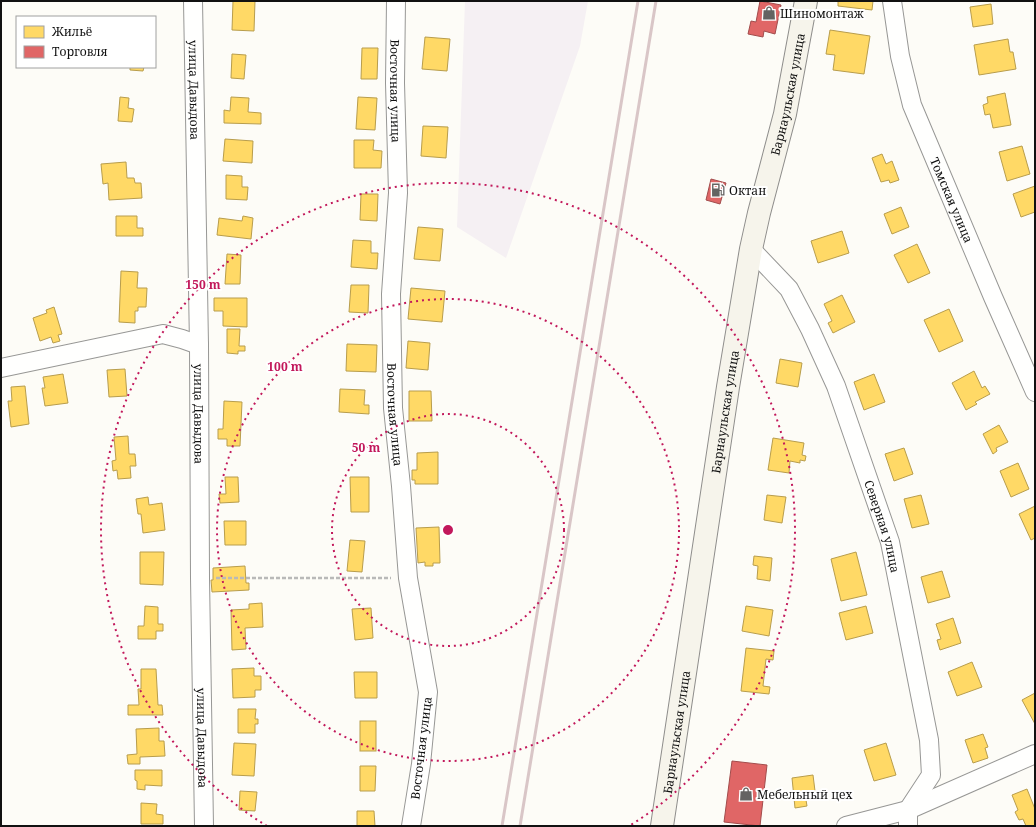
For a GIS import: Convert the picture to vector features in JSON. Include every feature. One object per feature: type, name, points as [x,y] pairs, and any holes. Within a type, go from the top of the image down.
[{"type":"street","name":"улица Давыдова","points":[[193,1],[199,345],[200,578],[204,826]]},
{"type":"street","name":"Восточная улица","points":[[396,1],[395,83],[398,193],[391,294],[393,408],[408,578],[428,692],[421,764],[411,826]]},
{"type":"street","name":"Барнаульская улица","points":[[662,826],[728,387],[751,249],[785,114],[806,1]]},
{"type":"street","name":"Томская улица","points":[[892,1],[900,56],[912,105],[1035,392]]},
{"type":"street","name":"Северная улица","points":[[751,249],[789,289],[810,329],[836,386],[890,542],[929,740],[930,776],[908,818]]},
{"type":"street","points":[[1,368],[163,334],[199,345]]},
{"type":"street","points":[[846,826],[908,818],[1035,754]]},
{"type":"path","points":[[200,578],[408,578]]},
{"type":"shaded area","points":[[465,1],[588,1],[580,46],[506,258],[457,227]]},
{"type":"building: Жильё","points":[[233,1],[255,1],[254,31],[232,30]]},
{"type":"building: Жильё","points":[[838,1],[873,1],[872,10],[838,6]]},
{"type":"building: Жильё","points":[[991,4],[993,24],[973,27],[970,7]]},
{"type":"building: Жильё","points":[[830,30],[870,36],[864,74],[833,70],[835,55],[826,54]]},
{"type":"building: Жильё","points":[[425,37],[450,39],[447,71],[422,69]]},
{"type":"building: Жильё","points":[[1008,39],[1010,52],[1013,52],[1016,69],[979,75],[974,45]]},
{"type":"building: Жильё","points":[[362,48],[378,48],[377,79],[361,79]]},
{"type":"building: Жильё","points":[[232,54],[246,55],[244,79],[231,78]]},
{"type":"building: Жильё","points":[[130,68],[144,68],[143,71],[130,70]]},
{"type":"building: Жильё","points":[[1005,93],[1011,125],[993,128],[990,114],[985,115],[983,105],[988,103],[987,97]]},
{"type":"building: Жильё","points":[[120,97],[129,98],[128,108],[134,109],[132,122],[118,121]]},
{"type":"building: Жильё","points":[[231,97],[249,98],[248,112],[261,113],[261,124],[224,123],[224,110],[230,111]]},
{"type":"building: Жильё","points":[[358,97],[377,98],[375,130],[356,129]]},
{"type":"building: Жильё","points":[[423,126],[448,127],[446,158],[421,156]]},
{"type":"building: Жильё","points":[[225,139],[253,141],[252,163],[223,161]]},
{"type":"building: Жильё","points":[[354,140],[374,140],[373,150],[382,151],[381,168],[354,168]]},
{"type":"building: Жильё","points":[[1022,146],[1030,174],[1007,181],[999,152]]},
{"type":"building: Жильё","points":[[882,154],[886,164],[892,161],[899,180],[890,183],[889,180],[881,182],[872,158]]},
{"type":"building: Жильё","points":[[126,162],[127,178],[134,178],[135,183],[141,183],[142,198],[109,200],[108,183],[103,184],[101,164]]},
{"type":"building: Жильё","points":[[226,175],[242,176],[242,187],[248,187],[247,200],[226,199]]},
{"type":"building: Жильё","points":[[1035,186],[1035,212],[1021,217],[1013,194]]},
{"type":"building: Жильё","points":[[361,194],[378,194],[377,221],[360,220]]},
{"type":"building: Жильё","points":[[901,207],[909,227],[892,234],[884,214]]},
{"type":"building: Жильё","points":[[116,216],[137,216],[137,228],[143,228],[143,236],[116,236]]},
{"type":"building: Жильё","points":[[243,216],[253,218],[251,239],[217,235],[219,218],[242,221]]},
{"type":"building: Жильё","points":[[418,227],[443,229],[440,261],[414,259]]},
{"type":"building: Жильё","points":[[842,231],[849,253],[818,263],[811,241]]},
{"type":"building: Жильё","points":[[353,240],[371,241],[371,253],[378,253],[377,269],[351,267]]},
{"type":"building: Жильё","points":[[917,244],[930,273],[908,283],[894,255]]},
{"type":"building: Жильё","points":[[227,254],[241,255],[240,284],[225,284]]},
{"type":"building: Жильё","points":[[121,271],[138,272],[137,288],[147,288],[146,307],[138,307],[138,311],[135,311],[135,323],[119,322]]},
{"type":"building: Жильё","points":[[351,285],[369,285],[368,313],[349,312]]},
{"type":"building: Жильё","points":[[411,288],[445,291],[442,322],[408,319]]},
{"type":"building: Жильё","points":[[842,295],[855,322],[833,333],[828,323],[832,321],[824,304]]},
{"type":"building: Жильё","points":[[214,298],[247,298],[247,327],[223,326],[223,311],[214,311]]},
{"type":"building: Жильё","points":[[54,307],[62,334],[58,335],[60,341],[53,343],[51,337],[40,341],[33,318],[47,313],[46,310]]},
{"type":"building: Жильё","points":[[949,309],[963,341],[939,352],[924,320]]},
{"type":"building: Жильё","points":[[227,329],[240,329],[239,346],[245,346],[245,351],[238,351],[238,354],[227,353]]},
{"type":"building: Жильё","points":[[408,341],[430,343],[428,370],[406,368]]},
{"type":"building: Жильё","points":[[347,344],[377,345],[376,372],[346,371]]},
{"type":"building: Жильё","points":[[780,359],[802,363],[798,387],[776,383]]},
{"type":"building: Жильё","points":[[125,369],[127,396],[109,397],[107,370]]},
{"type":"building: Жильё","points":[[974,371],[982,388],[985,386],[990,394],[975,402],[977,404],[966,410],[952,383]]},
{"type":"building: Жильё","points":[[63,374],[68,403],[45,406],[42,388],[45,388],[43,377]]},
{"type":"building: Жильё","points":[[874,374],[885,402],[864,410],[854,382]]},
{"type":"building: Жильё","points":[[25,386],[29,424],[11,427],[8,401],[12,401],[11,387]]},
{"type":"building: Жильё","points":[[340,389],[365,390],[364,405],[369,405],[369,414],[339,412]]},
{"type":"building: Жильё","points":[[409,391],[431,391],[432,421],[409,421]]},
{"type":"building: Жильё","points":[[224,401],[242,402],[240,446],[227,446],[227,439],[218,439],[218,429],[223,429]]},
{"type":"building: Жильё","points":[[999,425],[1008,442],[996,448],[997,451],[993,454],[983,434]]},
{"type":"building: Жильё","points":[[128,436],[129,454],[135,454],[136,466],[130,466],[131,478],[118,479],[117,470],[113,471],[112,461],[116,460],[114,437]]},
{"type":"building: Жильё","points":[[773,438],[804,443],[802,455],[806,456],[805,461],[800,460],[800,463],[790,461],[789,473],[768,470]]},
{"type":"building: Жильё","points":[[904,448],[913,474],[894,481],[885,454]]},
{"type":"building: Жильё","points":[[438,452],[438,484],[415,484],[415,480],[412,480],[412,470],[417,470],[417,453]]},
{"type":"building: Жильё","points":[[1018,463],[1029,489],[1011,497],[1000,471]]},
{"type":"building: Жильё","points":[[225,477],[238,477],[239,502],[220,503],[219,494],[226,494]]},
{"type":"building: Жильё","points":[[350,477],[369,477],[369,512],[351,512]]},
{"type":"building: Жильё","points":[[767,495],[786,497],[782,523],[764,520]]},
{"type":"building: Жильё","points":[[921,495],[929,524],[912,528],[904,499]]},
{"type":"building: Жильё","points":[[148,497],[149,505],[162,503],[165,530],[143,533],[141,514],[138,514],[136,499]]},
{"type":"building: Жильё","points":[[1035,506],[1035,538],[1031,540],[1019,514]]},
{"type":"building: Жильё","points":[[224,521],[246,521],[246,545],[225,545]]},
{"type":"building: Жильё","points":[[439,527],[440,563],[433,563],[433,566],[425,566],[425,562],[418,563],[416,528]]},
{"type":"building: Жильё","points":[[350,540],[365,541],[362,572],[347,571]]},
{"type":"building: Жильё","points":[[140,552],[164,552],[163,585],[140,584]]},
{"type":"building: Жильё","points":[[856,552],[867,595],[841,601],[831,559]]},
{"type":"building: Жильё","points":[[754,556],[772,558],[770,581],[757,579],[758,566],[753,565]]},
{"type":"building: Жильё","points":[[245,566],[246,583],[249,583],[249,590],[212,592],[211,580],[213,580],[213,568]]},
{"type":"building: Жильё","points":[[942,571],[950,597],[928,603],[921,577]]},
{"type":"building: Жильё","points":[[262,603],[263,627],[245,628],[246,649],[232,650],[231,610],[249,609],[249,604]]},
{"type":"building: Жильё","points":[[145,606],[158,607],[158,624],[163,624],[163,631],[156,631],[156,639],[138,639],[138,626],[144,626]]},
{"type":"building: Жильё","points":[[746,606],[773,610],[769,636],[742,631]]},
{"type":"building: Жильё","points":[[866,606],[873,633],[846,640],[839,613]]},
{"type":"building: Жильё","points":[[371,608],[373,638],[355,640],[352,609]]},
{"type":"building: Жильё","points":[[953,618],[961,643],[940,650],[937,640],[941,639],[936,624]]},
{"type":"building: Жильё","points":[[746,648],[774,651],[773,660],[766,659],[763,686],[770,687],[769,694],[741,691]]},
{"type":"building: Жильё","points":[[972,662],[982,687],[957,696],[948,672]]},
{"type":"building: Жильё","points":[[254,668],[254,676],[261,676],[261,690],[255,690],[255,697],[233,698],[232,669]]},
{"type":"building: Жильё","points":[[141,669],[156,669],[158,705],[162,705],[163,715],[128,715],[128,705],[139,705],[138,689],[141,689]]},
{"type":"building: Жильё","points":[[354,672],[377,672],[377,698],[355,698]]},
{"type":"building: Жильё","points":[[1035,693],[1035,724],[1022,700]]},
{"type":"building: Жильё","points":[[238,709],[256,709],[255,719],[258,719],[258,724],[255,724],[255,733],[238,733]]},
{"type":"building: Жильё","points":[[360,721],[376,721],[376,751],[360,751]]},
{"type":"building: Жильё","points":[[159,728],[159,741],[164,741],[165,756],[140,757],[140,764],[128,764],[127,755],[137,754],[136,729]]},
{"type":"building: Жильё","points":[[983,734],[988,747],[985,748],[988,758],[973,763],[965,740]]},
{"type":"building: Жильё","points":[[234,743],[256,744],[254,776],[232,775]]},
{"type":"building: Жильё","points":[[886,743],[896,775],[874,781],[864,750]]},
{"type":"building: Жильё","points":[[360,766],[376,766],[375,791],[360,791]]},
{"type":"building: Жильё","points":[[135,770],[162,770],[162,786],[145,785],[145,790],[137,789]]},
{"type":"building: Жильё","points":[[813,775],[816,799],[806,800],[807,806],[795,808],[792,778]]},
{"type":"building: Жильё","points":[[1027,789],[1035,809],[1035,826],[1026,826],[1023,819],[1019,820],[1015,812],[1018,810],[1012,795]]},
{"type":"building: Жильё","points":[[240,791],[257,792],[255,811],[239,810]]},
{"type":"building: Жильё","points":[[141,803],[157,804],[156,814],[163,815],[163,824],[141,824]]},
{"type":"building: Жильё","points":[[357,811],[374,811],[375,826],[357,826]]},
{"type":"building: Торговля","name":"Шиномонтаж","points":[[760,1],[781,5],[775,34],[764,31],[763,37],[748,34],[751,21],[756,22]]},
{"type":"building: Торговля","points":[[711,179],[726,183],[720,204],[706,200]]},
{"type":"building: Торговля","name":"Мебельный цех","points":[[732,761],[767,765],[760,826],[724,822]]},
{"type":"railway","points":[[502,826],[638,1]]},
{"type":"railway","points":[[520,826],[656,1]]},
{"type":"place","name":"Шиномонтаж","points":[[769,13]]},
{"type":"place","name":"Октан","points":[[718,190]]},
{"type":"place","name":"Мебельный цех","points":[[746,794]]}]
